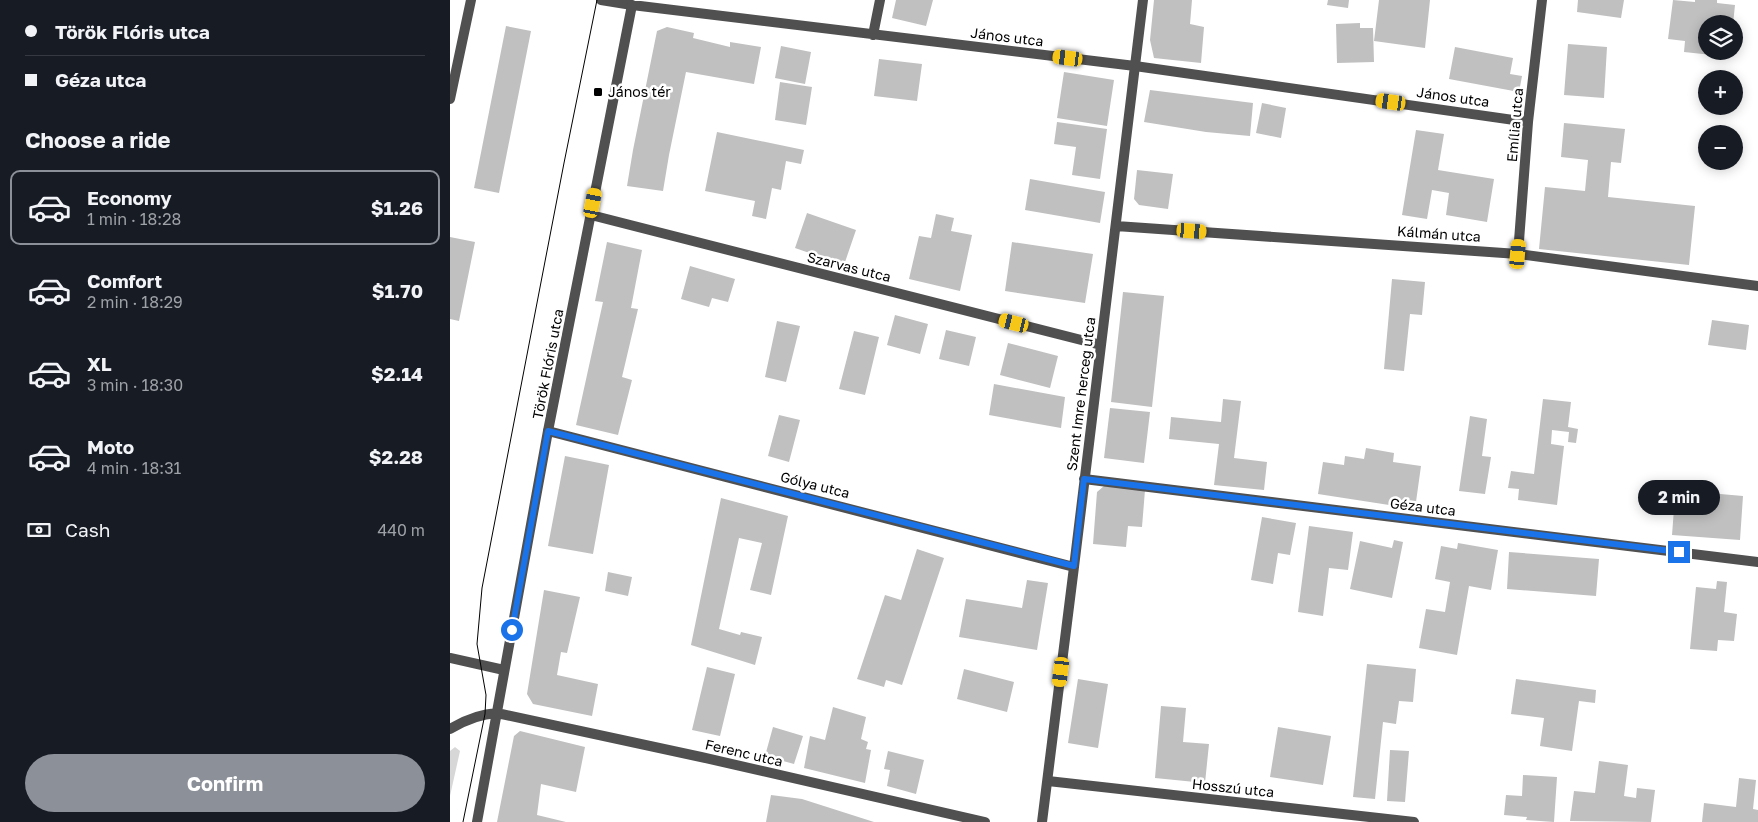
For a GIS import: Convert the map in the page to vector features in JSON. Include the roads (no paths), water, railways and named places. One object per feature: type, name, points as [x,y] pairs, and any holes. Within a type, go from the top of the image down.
[{"type":"street","points":[[450,99],[471,0]]},
{"type":"street","name":"János utca","points":[[601,0],[1135,66],[1528,122]]},
{"type":"street","points":[[873,35],[880,0]]},
{"type":"street","name":"Szent Imre herceg utca","points":[[1042,822],[1143,0]]},
{"type":"street","name":"Emília utca","points":[[1518,254],[1528,122],[1542,0]]},
{"type":"street","name":"Török Flóris utca","points":[[477,822],[548,431],[633,3]]},
{"type":"street","name":"Szarvas utca","points":[[591,215],[1101,345]]},
{"type":"street","name":"Kálmán utca","points":[[1116,226],[1518,254],[1758,286]]},
{"type":"street","name":"Gólya utca","points":[[548,431],[1074,566]]},
{"type":"street","name":"Géza utca","points":[[1084,479],[1758,562]]},
{"type":"street","points":[[450,658],[504,670]]},
{"type":"street","points":[[450,729],[466,720],[485,714],[497,713]]},
{"type":"street","name":"Ferenc utca","points":[[497,713],[701,757],[985,822]]},
{"type":"street","name":"Hosszú utca","points":[[1048,781],[1414,822]]},
{"type":"tram line","points":[[463,822],[485,714],[486,695],[477,644],[482,588],[597,0]]},
{"type":"place","name":"János tér","points":[[598,92]]}]
